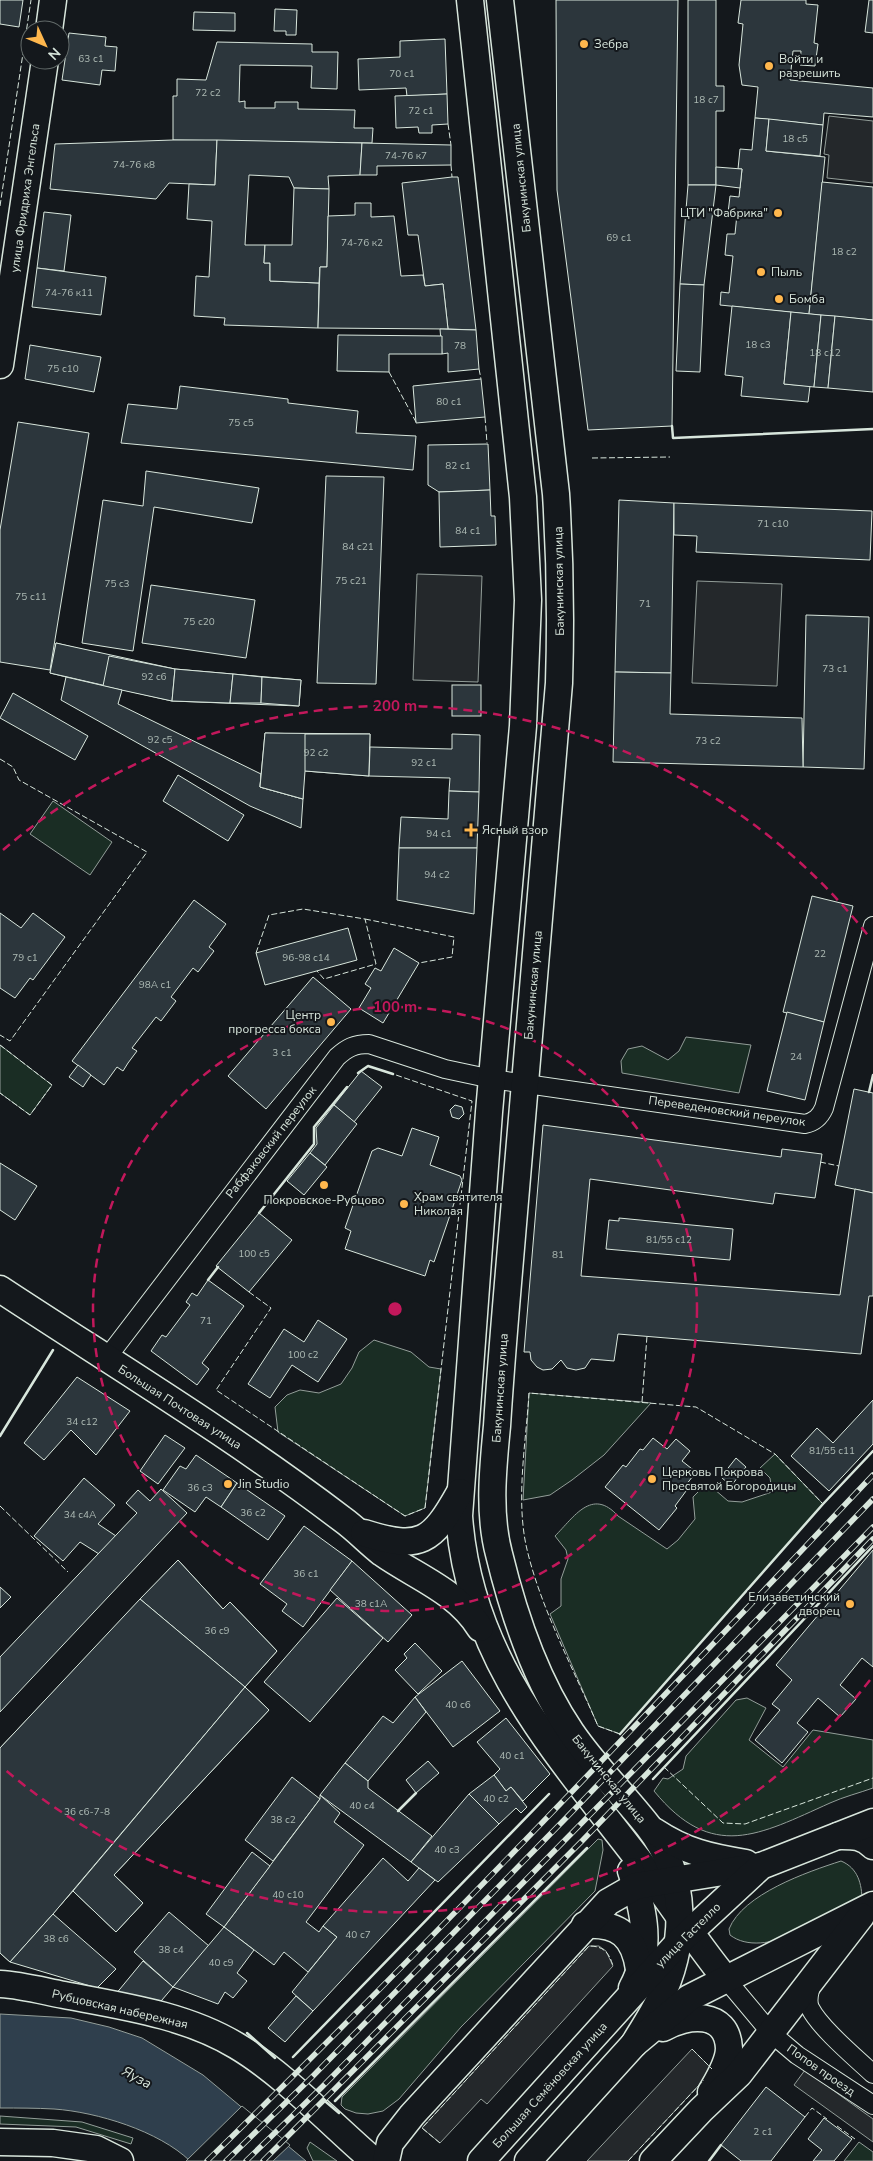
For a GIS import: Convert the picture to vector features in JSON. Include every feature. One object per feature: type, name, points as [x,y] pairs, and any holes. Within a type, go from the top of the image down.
[{"type":"main road","points":[[51,20],[54,0]]},
{"type":"main road","name":"Бакунинская улица","points":[[470,0],[523,497],[528,600],[523,726],[492,1079],[460,1516],[468,1577],[489,1641],[521,1703],[547,1744],[656,1884],[683,1932],[674,1964],[659,2002],[634,2044]]},
{"type":"main road","name":"Бакунинская улица","points":[[500,0],[553,469],[560,560],[559,683],[495,1452],[493,1513],[496,1545],[520,1631],[554,1704],[570,1731],[650,1828],[665,1850],[646,1928],[645,1949],[634,1984],[620,2009]]},
{"type":"main road","name":"улица Фридриха Энгельса","points":[[0,365],[44,70]]},
{"type":"main road","name":"Большая Почтовая улица","points":[[0,1289],[239,1446],[356,1530],[383,1553],[451,1596],[477,1622],[489,1641]]},
{"type":"main road","points":[[356,1530],[395,1541],[409,1542],[425,1538],[436,1530],[445,1518],[462,1487]]},
{"type":"main road","name":"Большая Почтовая улица","points":[[356,1530],[405,1556],[468,1577],[483,1586],[501,1604],[520,1631]]},
{"type":"main road","name":"улица Гастелло","points":[[620,2009],[683,1932],[761,1866],[873,1822]]},
{"type":"main road","points":[[650,1828],[676,1846],[698,1854],[761,1866]]},
{"type":"main road","points":[[386,2161],[390,2143],[412,2115],[608,1902],[615,1887],[619,1870],[619,1851],[615,1831]]},
{"type":"main road","points":[[838,1836],[856,1836],[868,1840],[873,1846]]},
{"type":"main road","points":[[608,1902],[656,1884],[761,1866]]},
{"type":"main road","points":[[528,2161],[634,2044],[688,1998],[870,1905]]},
{"type":"main road","points":[[654,2161],[701,2110],[739,2074],[870,1905]]},
{"type":"main road","points":[[585,1925],[601,1924],[616,1929],[628,1938],[636,1952],[639,1968]]},
{"type":"main road","points":[[683,1932],[707,1946],[730,1956],[750,1958],[774,1955]]},
{"type":"main road","points":[[683,1932],[725,1978]]},
{"type":"main road","name":"Рубцовская набережная","points":[[0,1984],[102,2002],[173,2019],[213,2032],[239,2047],[274,2073],[374,2161]]},
{"type":"main road","name":"Большая Семёновская улица","points":[[481,2161],[620,2009]]},
{"type":"main road","points":[[634,2044],[673,2022],[692,2016],[706,2018],[718,2025],[726,2035],[729,2049],[726,2061],[701,2110]]},
{"type":"main road","points":[[329,2122],[352,2135],[382,2135],[412,2115]]},
{"type":"main road","points":[[0,2142],[53,2143],[88,2148],[120,2161]]},
{"type":"street","name":"Переведеновский переулок","points":[[525,1082],[805,1124],[812,1123],[822,1114],[824,1108],[873,926]]},
{"type":"street","name":"Рабфаковский переулок","points":[[106,1359],[337,1057],[348,1047],[368,1044],[445,1069],[492,1079],[525,1082]]},
{"type":"street","points":[[814,1977],[808,1996],[810,2007],[827,2029],[873,2074]]},
{"type":"street","name":"Попов проезд","points":[[725,1978],[771,2033],[797,2055],[873,2105]]},
{"type":"green space","points":[[53,801],[112,842],[90,875],[30,834]]},
{"type":"green space","points":[[686,1037],[751,1045],[739,1093],[622,1073],[621,1061],[628,1049],[642,1046],[668,1060],[679,1051]]},
{"type":"green space","points":[[0,1045],[52,1085],[30,1115],[0,1093]]},
{"type":"green space","points":[[374,1340],[411,1352],[429,1367],[441,1369],[425,1508],[405,1516],[278,1432],[275,1407],[287,1395],[300,1390],[319,1393],[341,1384],[352,1368],[359,1352]]},
{"type":"green space","points":[[529,1393],[651,1403],[604,1455],[572,1480],[550,1495],[523,1500]]},
{"type":"green space","points":[[775,1454],[823,1504],[620,1734],[598,1726],[550,1614],[561,1606],[561,1579],[568,1559],[566,1550],[555,1536],[584,1508],[600,1504],[609,1508],[667,1549],[678,1540],[695,1519],[693,1497],[707,1483],[728,1501],[742,1502],[772,1492],[770,1478],[760,1468]]},
{"type":"green space","points":[[747,1698],[766,1708],[749,1740],[783,1767],[813,1730],[873,1740],[873,1788],[835,1801],[781,1825],[737,1836],[716,1834],[696,1827],[675,1813],[654,1791],[663,1778],[668,1779],[683,1769],[686,1756],[736,1700]]},
{"type":"green space","points":[[598,1839],[602,1840],[603,1850],[595,1891],[461,2027],[399,2099],[383,2111],[368,2114],[356,2113],[345,2109],[341,2105],[342,2097]]},
{"type":"green space","points":[[841,1861],[847,1864],[858,1877],[862,1901],[815,1926],[778,1940],[760,1943],[744,1942],[730,1935],[729,1929],[736,1916],[762,1895],[794,1878]]},
{"type":"green space","points":[[0,2116],[82,2122],[133,2138],[131,2144],[76,2127],[0,2124]]},
{"type":"green space","points":[[310,2142],[337,2161],[313,2161],[307,2148]]},
{"type":"green space","points":[[859,2142],[873,2152],[873,2161],[844,2161]]},
{"type":"shaded area","points":[[829,116],[873,121],[873,183],[827,178],[829,155],[824,154]]},
{"type":"shaded area","points":[[417,574],[482,576],[478,682],[413,680]]},
{"type":"shaded area","points":[[697,581],[782,584],[777,686],[692,683]]},
{"type":"shaded area","points":[[589,1946],[599,1946],[606,1951],[613,1966],[487,2104],[481,2099],[440,2143],[422,2128]]},
{"type":"shaded area","points":[[692,2049],[713,2070],[628,2161],[587,2161]]},
{"type":"shaded area","points":[[805,2070],[873,2119],[873,2142],[794,2085]]},
{"type":"water","name":"Яуза","points":[[0,2014],[71,2018],[109,2027],[142,2038],[203,2075],[306,2161],[190,2161],[177,2150],[145,2132],[108,2119],[54,2109],[0,2108]]},
{"type":"pier","points":[[242,2106],[290,2145],[273,2161],[186,2161]]},
{"type":"building","points":[[0,0],[23,0],[19,27],[0,24]]},
{"type":"building","points":[[556,0],[678,0],[672,426],[588,430],[557,190]]},
{"type":"building","points":[[688,0],[716,0],[716,86],[724,86],[724,111],[716,111],[716,185],[688,185]]},
{"type":"building","points":[[741,0],[806,0],[806,4],[818,5],[814,43],[818,44],[815,66],[800,65],[801,51],[793,51],[790,80],[873,88],[873,117],[824,113],[823,125],[755,118],[758,87],[742,85],[739,65],[743,24],[738,23]]},
{"type":"building","points":[[869,0],[873,0],[873,33],[865,32]]},
{"type":"building","points":[[275,9],[297,10],[296,35],[286,35],[286,31],[274,31]]},
{"type":"building","points":[[194,12],[235,13],[235,31],[193,30]]},
{"type":"building","points":[[70,33],[106,37],[105,46],[117,47],[115,71],[102,70],[100,85],[62,80],[63,70],[70,70]]},
{"type":"building","points":[[445,39],[447,94],[407,96],[406,88],[359,90],[358,59],[400,57],[400,41]]},
{"type":"building","points":[[217,42],[312,44],[312,52],[338,52],[337,89],[311,88],[312,66],[240,65],[239,102],[245,101],[245,108],[275,108],[275,102],[298,102],[298,109],[355,110],[354,128],[373,128],[372,143],[173,140],[173,96],[177,96],[177,79],[206,80]]},
{"type":"building","points":[[447,94],[448,124],[432,125],[432,133],[419,133],[418,127],[396,128],[395,96]]},
{"type":"building","points":[[755,118],[769,119],[766,151],[825,157],[809,314],[720,305],[721,292],[729,293],[733,256],[725,255],[727,234],[735,234],[737,214],[728,213],[730,196],[739,197],[742,169],[738,169],[740,149],[752,150]]},
{"type":"building","points":[[769,119],[823,125],[820,156],[766,151]]},
{"type":"building","points":[[217,140],[215,185],[169,183],[156,199],[50,189],[55,144]]},
{"type":"building","points":[[217,140],[362,143],[360,175],[328,176],[329,189],[294,188],[289,177],[249,175],[245,245],[265,245],[264,263],[270,263],[270,281],[319,283],[318,328],[224,325],[225,318],[194,316],[196,276],[209,277],[212,221],[187,219],[189,184],[215,185]]},
{"type":"building","points":[[362,143],[451,145],[451,165],[377,166],[377,175],[360,175]]},
{"type":"building","points":[[716,167],[742,169],[740,188],[716,185]]},
{"type":"building","points":[[458,177],[476,330],[448,329],[443,284],[425,286],[418,235],[408,235],[402,183]]},
{"type":"building","points":[[822,182],[873,187],[873,320],[809,314]]},
{"type":"building","points":[[688,185],[716,185],[704,285],[680,284]]},
{"type":"building","points":[[294,188],[329,189],[327,267],[320,267],[319,283],[270,281],[270,263],[264,263],[265,245],[292,245]]},
{"type":"building","points":[[355,203],[371,203],[371,217],[394,216],[401,276],[423,275],[425,286],[443,284],[448,329],[318,328],[320,267],[327,267],[328,216],[355,215]]},
{"type":"building","points":[[44,212],[71,215],[64,271],[37,268]]},
{"type":"building","points":[[37,268],[106,277],[101,315],[32,307]]},
{"type":"building","points":[[680,284],[704,285],[700,372],[676,371]]},
{"type":"building","points":[[732,306],[791,312],[784,384],[810,386],[808,402],[741,396],[743,377],[725,375]]},
{"type":"building","points":[[791,312],[821,315],[814,387],[784,384]]},
{"type":"building","points":[[821,315],[835,316],[828,388],[814,387]]},
{"type":"building","points":[[835,316],[873,320],[873,392],[828,388]]},
{"type":"building","points":[[440,329],[476,330],[479,369],[448,372],[448,353],[442,354]]},
{"type":"building","points":[[338,335],[442,336],[442,354],[389,354],[389,372],[337,371]]},
{"type":"building","points":[[30,345],[101,357],[94,392],[25,379]]},
{"type":"building","points":[[481,379],[485,417],[416,423],[413,386]]},
{"type":"building","points":[[180,386],[288,399],[288,403],[358,411],[356,433],[416,436],[413,470],[121,443],[128,404],[177,409]]},
{"type":"building","points":[[18,422],[89,433],[50,670],[0,662],[0,530]]},
{"type":"building","points":[[488,444],[490,490],[439,492],[428,485],[428,445]]},
{"type":"building","points":[[146,471],[259,488],[252,523],[154,507],[133,651],[82,643],[103,500],[143,506]]},
{"type":"building","points":[[326,476],[384,477],[376,684],[317,683]]},
{"type":"building","points":[[490,490],[491,516],[495,516],[496,545],[440,547],[439,492]]},
{"type":"building","points":[[619,500],[674,503],[671,673],[615,672]]},
{"type":"building","points":[[674,503],[872,511],[870,560],[696,552],[697,536],[674,535]]},
{"type":"building","points":[[151,585],[255,600],[246,658],[142,643]]},
{"type":"building","points":[[806,615],[869,617],[864,769],[803,767]]},
{"type":"building","points":[[56,643],[109,656],[103,686],[50,673]]},
{"type":"building","points":[[56,643],[175,669],[301,680],[299,706],[172,701],[50,673]]},
{"type":"building","points":[[109,656],[175,669],[172,701],[103,686]]},
{"type":"building","points":[[175,669],[233,674],[230,703],[172,701]]},
{"type":"building","points":[[615,672],[671,673],[670,714],[802,718],[803,767],[613,762]]},
{"type":"building","points":[[233,674],[262,677],[261,703],[230,703]]},
{"type":"building","points":[[66,677],[122,690],[118,704],[261,774],[260,787],[303,799],[301,828],[250,806],[61,700]]},
{"type":"building","points":[[262,677],[301,680],[299,706],[261,703]]},
{"type":"building","points":[[452,685],[481,685],[481,716],[452,716]]},
{"type":"building","points":[[13,693],[88,736],[75,760],[0,718]]},
{"type":"building","points":[[265,733],[305,734],[303,799],[260,787]]},
{"type":"building","points":[[265,733],[370,734],[369,776],[305,771],[303,799],[260,787]]},
{"type":"building","points":[[305,734],[370,734],[369,776],[305,771]]},
{"type":"building","points":[[452,734],[480,735],[479,792],[449,791],[450,778],[369,776],[370,747],[452,749]]},
{"type":"building","points":[[178,775],[244,815],[228,841],[163,801]]},
{"type":"building","points":[[449,791],[479,792],[477,848],[399,848],[401,817],[448,819]]},
{"type":"building","points":[[399,848],[477,848],[474,914],[397,900]]},
{"type":"building","points":[[812,896],[853,906],[824,1022],[783,1012]]},
{"type":"building","points":[[194,900],[226,924],[209,947],[214,951],[198,972],[193,968],[171,997],[176,1001],[161,1021],[156,1017],[132,1048],[137,1051],[123,1071],[117,1067],[104,1085],[72,1061]]},
{"type":"building","points":[[0,913],[21,928],[33,913],[65,937],[33,980],[30,978],[15,998],[0,988]]},
{"type":"building","points":[[348,928],[357,960],[265,985],[256,953]]},
{"type":"building","points":[[394,948],[419,963],[383,1023],[359,1008],[371,988],[365,984],[375,968],[381,971]]},
{"type":"building","points":[[313,977],[351,1009],[266,1109],[228,1076]]},
{"type":"building","points":[[787,1012],[824,1022],[805,1100],[767,1091]]},
{"type":"building","points":[[78,1065],[91,1075],[83,1087],[69,1077]]},
{"type":"building","points":[[361,1071],[382,1087],[354,1122],[334,1105]]},
{"type":"building","points":[[854,1089],[873,1093],[873,1193],[835,1185]]},
{"type":"building","points":[[334,1105],[357,1124],[325,1165],[310,1153],[317,1144],[316,1128]]},
{"type":"building","points":[[455,1105],[462,1107],[464,1114],[459,1119],[452,1117],[450,1110]]},
{"type":"building","points":[[543,1125],[781,1157],[782,1149],[822,1154],[815,1198],[775,1193],[773,1204],[590,1179],[581,1276],[840,1295],[855,1189],[873,1193],[873,1296],[869,1296],[861,1354],[618,1334],[614,1361],[591,1359],[585,1368],[576,1370],[567,1368],[561,1360],[552,1369],[543,1370],[537,1367],[531,1360],[530,1352],[524,1352]]},
{"type":"building","name":"Храм святителя Николая","points":[[412,1128],[439,1137],[430,1165],[460,1176],[462,1180],[434,1262],[430,1260],[425,1276],[345,1249],[351,1231],[345,1228],[372,1151],[378,1148],[402,1156]]},
{"type":"building","points":[[310,1153],[327,1167],[304,1195],[287,1181]]},
{"type":"building","points":[[0,1163],[37,1186],[15,1220],[0,1210]]},
{"type":"building","points":[[259,1213],[292,1240],[249,1292],[216,1266]]},
{"type":"building","points":[[619,1218],[733,1229],[730,1260],[606,1249],[609,1220],[619,1221]]},
{"type":"building","points":[[208,1280],[244,1306],[202,1363],[209,1369],[197,1385],[151,1351],[162,1335],[166,1337],[190,1305],[186,1302],[192,1293],[197,1296]]},
{"type":"building","points":[[318,1320],[347,1339],[318,1382],[292,1365],[270,1398],[248,1384],[284,1329],[304,1342]]},
{"type":"building","points":[[77,1377],[130,1411],[96,1455],[71,1430],[44,1460],[24,1443]]},
{"type":"building","points":[[873,1400],[873,1444],[829,1491],[791,1456],[817,1428],[833,1443]]},
{"type":"building","points":[[165,1435],[185,1448],[158,1484],[140,1471]]},
{"type":"building","name":"Церковь Покрова Пресвятой Богородицы","points":[[653,1438],[667,1449],[676,1439],[690,1451],[682,1461],[696,1472],[686,1485],[689,1487],[675,1506],[677,1508],[659,1530],[605,1487],[623,1465],[626,1467],[640,1449],[643,1450]]},
{"type":"building","points":[[196,1455],[237,1483],[221,1507],[206,1497],[195,1512],[163,1490],[180,1466],[186,1469]]},
{"type":"building","points":[[736,1458],[746,1467],[731,1486],[721,1477]]},
{"type":"building","points":[[84,1478],[115,1505],[98,1524],[116,1536],[99,1554],[80,1542],[63,1561],[34,1536]]},
{"type":"building","points":[[237,1483],[285,1516],[268,1540],[221,1507]]},
{"type":"building","points":[[161,1489],[187,1513],[0,1712],[0,1657],[137,1513],[126,1503],[138,1490],[150,1501]]},
{"type":"building","points":[[304,1526],[352,1561],[303,1627],[282,1611],[287,1604],[260,1584]]},
{"type":"building","name":"Елизаветинский дворец","points":[[873,1550],[873,1667],[862,1658],[840,1685],[856,1699],[840,1717],[818,1698],[797,1723],[808,1732],[782,1763],[755,1740],[780,1710],[772,1704],[792,1680],[776,1665]]},
{"type":"building","points":[[178,1560],[223,1609],[230,1602],[277,1651],[245,1687],[269,1710],[114,1875],[143,1903],[116,1932],[73,1891],[10,1962],[0,1953],[0,1748]]},
{"type":"building","points":[[178,1560],[223,1609],[230,1602],[277,1651],[245,1687],[140,1599]]},
{"type":"building","points":[[352,1561],[412,1615],[388,1642],[330,1590]]},
{"type":"building","points":[[0,1587],[11,1597],[0,1608]]},
{"type":"building","points":[[337,1598],[383,1638],[310,1722],[264,1682]]},
{"type":"building","points":[[140,1599],[245,1687],[53,1914],[10,1962],[0,1953],[0,1748]]},
{"type":"building","points":[[415,1643],[442,1671],[418,1694],[395,1670],[407,1658],[404,1654]]},
{"type":"building","points":[[462,1661],[500,1711],[453,1747],[415,1697]]},
{"type":"building","points":[[245,1687],[269,1710],[114,1875],[143,1903],[116,1932],[73,1891]]},
{"type":"building","points":[[415,1697],[426,1712],[368,1781],[345,1763],[383,1716],[393,1723]]},
{"type":"building","points":[[506,1718],[550,1774],[523,1801],[511,1787],[506,1791],[494,1775],[500,1769],[477,1742]]},
{"type":"building","points":[[428,1761],[439,1773],[416,1793],[406,1780]]},
{"type":"building","points":[[345,1763],[368,1781],[368,1788],[432,1836],[411,1862],[320,1795]]},
{"type":"building","points":[[494,1775],[506,1791],[511,1787],[527,1807],[521,1813],[516,1808],[499,1824],[469,1794]]},
{"type":"building","points":[[292,1777],[320,1799],[273,1861],[245,1840]]},
{"type":"building","points":[[469,1794],[499,1824],[438,1882],[411,1862]]},
{"type":"building","points":[[320,1795],[340,1813],[334,1822],[364,1845],[306,1922],[319,1932],[323,1926],[337,1937],[308,1972],[284,1952],[274,1965],[224,1927],[320,1799]]},
{"type":"building","points":[[252,1852],[270,1866],[224,1927],[206,1914]]},
{"type":"building","points":[[383,1858],[408,1881],[419,1868],[435,1880],[313,2011],[292,1992],[337,1937],[323,1926]]},
{"type":"building","points":[[169,1912],[209,1946],[173,1987],[134,1952]]},
{"type":"building","points":[[53,1914],[116,1969],[97,1988],[10,1962]]},
{"type":"building","points":[[224,1927],[254,1950],[237,1973],[247,1981],[233,1998],[225,1992],[218,2004],[173,1987]]},
{"type":"building","points":[[143,1961],[173,1987],[156,2007],[115,1995]]},
{"type":"building","points":[[296,1996],[313,2011],[285,2042],[268,2028]]},
{"type":"building","points":[[766,2087],[805,2117],[771,2161],[741,2161],[721,2145]]},
{"type":"building","points":[[824,2118],[852,2139],[834,2161],[813,2161],[822,2150],[808,2139]]},
{"type":"railway","points":[[207,2161],[460,1907],[873,1475]]},
{"type":"railway","points":[[226,2161],[312,2077],[566,1818],[873,1499]]},
{"type":"railway","points":[[246,2161],[322,2087],[873,1527]]},
{"type":"railway","points":[[263,2161],[582,1841],[873,1539]]},
{"type":"fence","points":[[0,206],[31,0]]},
{"type":"fence","points":[[448,124],[451,145]]},
{"type":"fence","points":[[451,165],[452,177]]},
{"type":"fence","points":[[479,369],[481,379]]},
{"type":"fence","points":[[389,372],[416,422]]},
{"type":"fence","points":[[485,417],[487,443]]},
{"type":"fence","points":[[592,458],[670,457]]},
{"type":"fence","points":[[0,759],[13,767],[19,780],[147,852],[10,1041],[0,1035]]},
{"type":"fence","points":[[256,953],[269,915],[303,909],[365,919],[376,964],[324,979],[317,971]]},
{"type":"fence","points":[[365,919],[454,937],[452,957],[419,963]]},
{"type":"fence","points":[[0,1045],[52,1085],[30,1115],[0,1093]]},
{"type":"fence","points":[[249,1292],[271,1308],[216,1390],[405,1516],[425,1508],[472,1101],[393,1074]]},
{"type":"fence","points":[[820,1162],[839,1166]]},
{"type":"fence","points":[[642,1402],[647,1336]]},
{"type":"fence","points":[[620,1734],[598,1726],[548,1614],[532,1568],[526,1545],[522,1508],[529,1393],[696,1407],[775,1454],[823,1504]]},
{"type":"fence","points":[[0,1506],[68,1572]]},
{"type":"fence","points":[[664,1767],[723,1823],[745,1824],[873,1778]]},
{"type":"fence","points":[[440,2143],[422,2128],[589,1946],[598,1947],[605,1951],[610,1957],[613,1966]]},
{"type":"fence","points":[[692,2049],[712,2069]]},
{"type":"fence","points":[[628,2161],[704,2080]]},
{"type":"fence","points":[[805,2117],[812,2108],[827,2119]]},
{"type":"fence","points":[[837,2126],[855,2139]]},
{"type":"wall","points":[[672,426],[673,438],[873,429]]},
{"type":"wall","points":[[358,1073],[368,1066],[393,1074]]},
{"type":"wall","points":[[869,1092],[873,1075]]},
{"type":"wall","points":[[259,1213],[314,1144],[314,1127],[347,1087]]},
{"type":"wall","points":[[208,1280],[218,1267]]},
{"type":"wall","points":[[0,1436],[53,1350]]},
{"type":"wall","points":[[620,1734],[823,1504],[873,1451]]},
{"type":"wall","points":[[653,1779],[873,1546]]},
{"type":"wall","points":[[398,1811],[416,1793]]},
{"type":"wall","points":[[293,2057],[549,1794]]},
{"type":"wall","points":[[335,2101],[587,1848]]},
{"type":"wall","points":[[247,2033],[275,2058]]},
{"type":"wall","points":[[326,2102],[339,2113]]},
{"type":"wall","points":[[709,2161],[721,2145]]},
{"type":"place","name":"Зебра","points":[[584,44]]},
{"type":"place","name":"Войти и разрешить","points":[[769,66]]},
{"type":"place","name":"ЦТИ \"Фабрика\"","points":[[778,213]]},
{"type":"place","name":"Пыль","points":[[761,272]]},
{"type":"place","name":"Бомба","points":[[779,299]]},
{"type":"place","name":"Ясный взор","points":[[471,830]]},
{"type":"place","name":"Центр прогресса бокса","points":[[331,1022]]},
{"type":"place","name":"Покровское-Рубцово","points":[[324,1185]]},
{"type":"place","name":"Храм святителя Николая","points":[[404,1204]]},
{"type":"place","name":"Церковь Покрова Пресвятой Богородицы","points":[[652,1479]]},
{"type":"place","name":"Jin Studio","points":[[228,1484]]},
{"type":"place","name":"Елизаветинский дворец","points":[[850,1604]]}]
